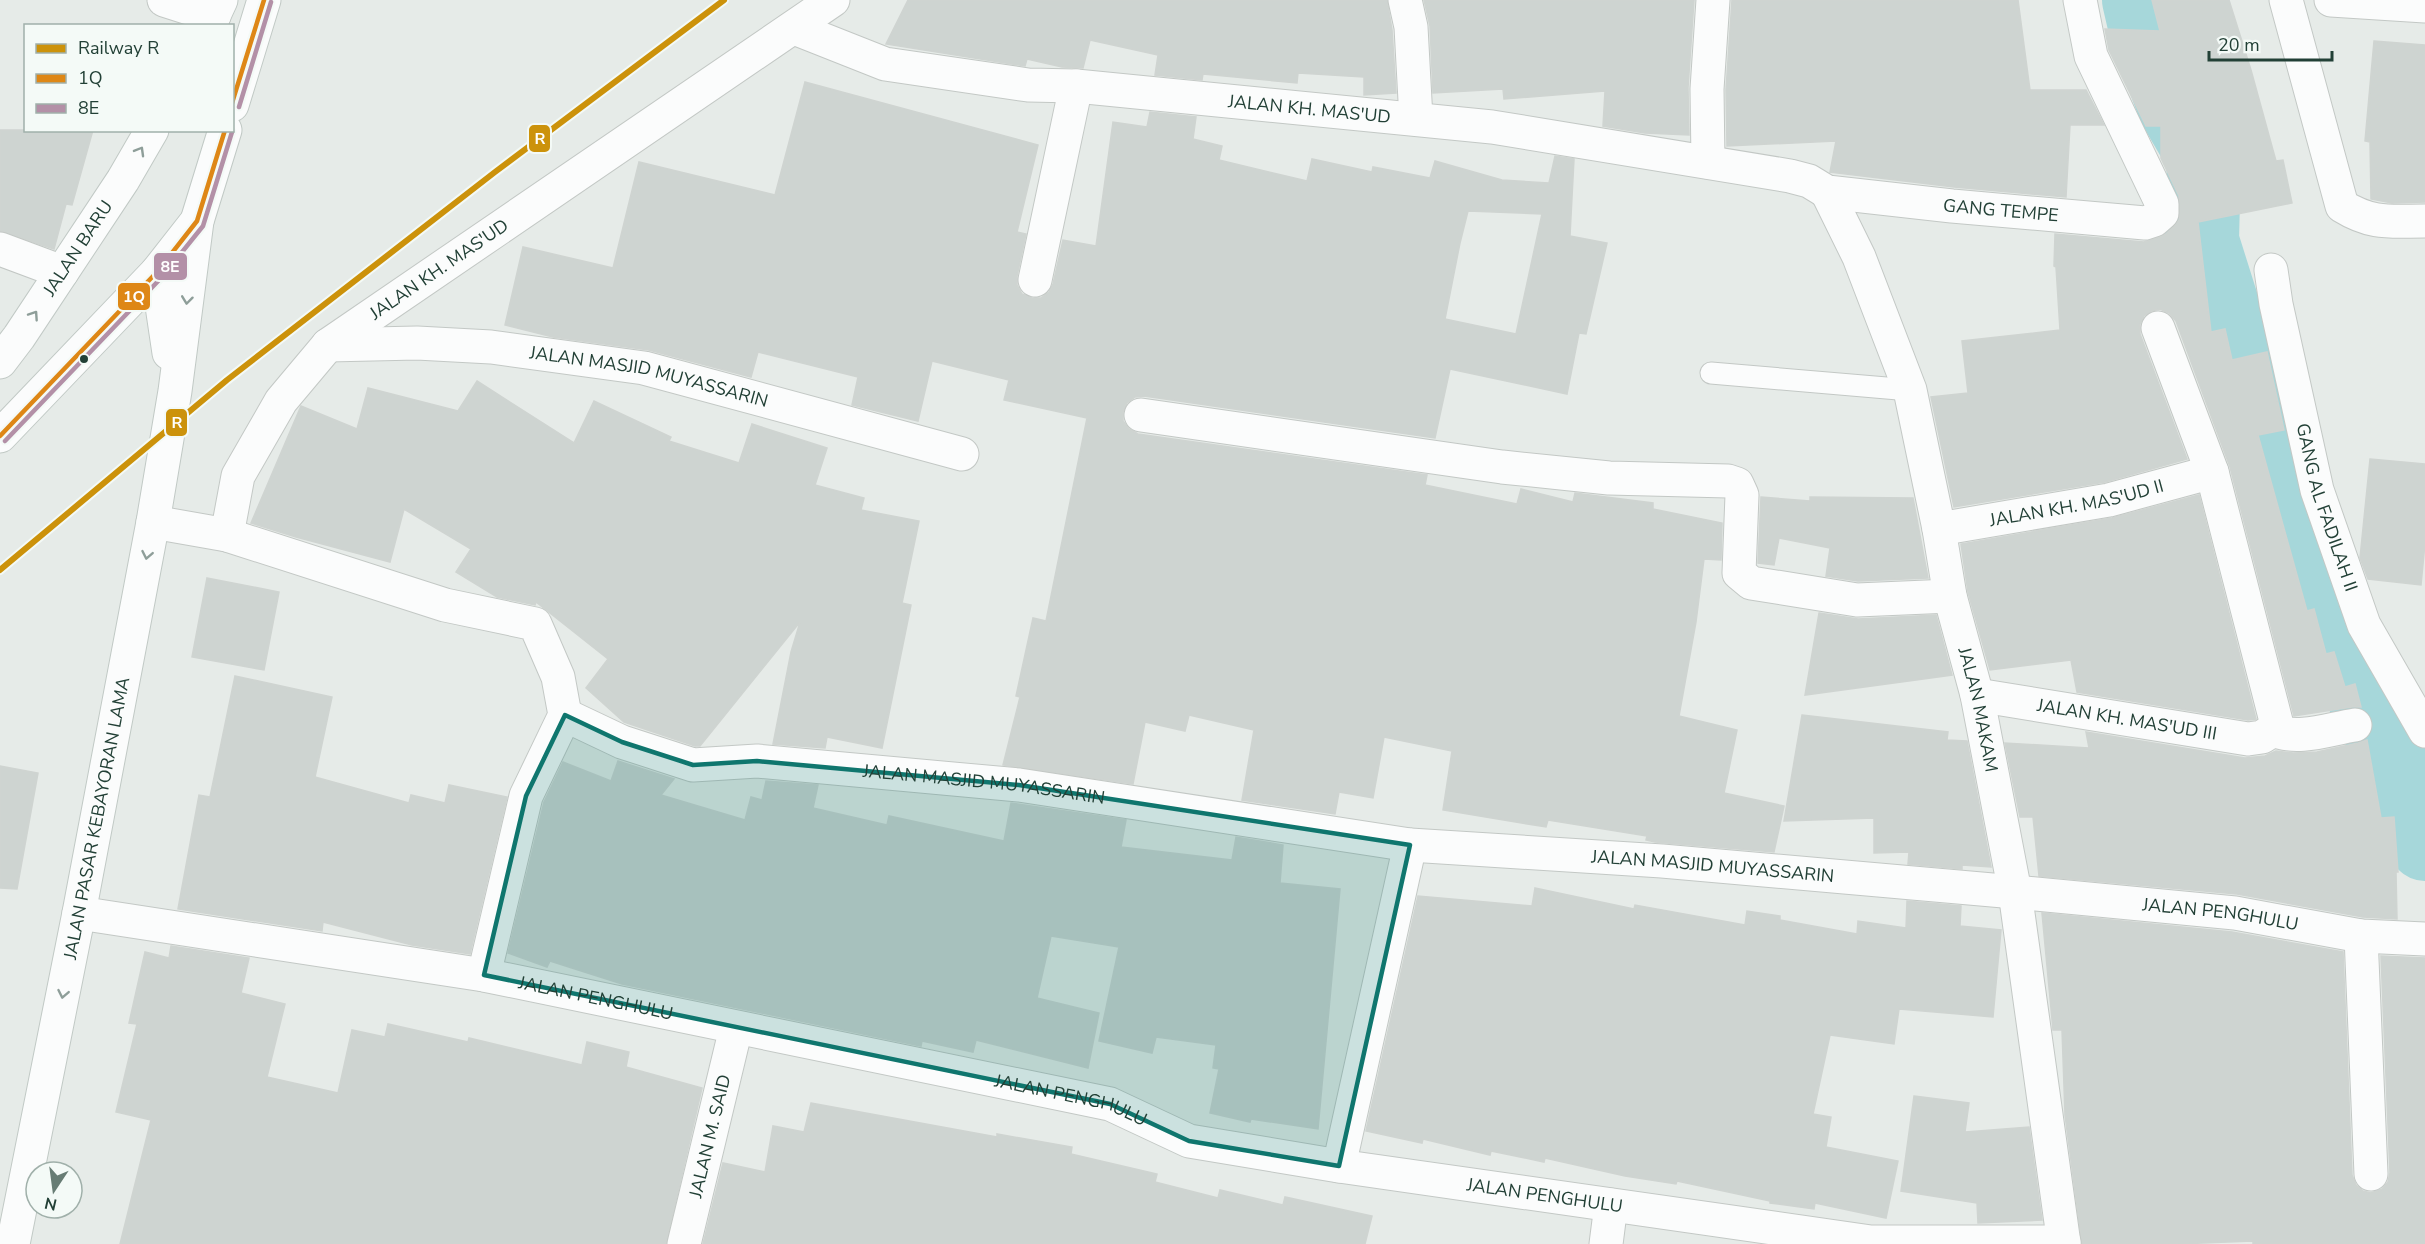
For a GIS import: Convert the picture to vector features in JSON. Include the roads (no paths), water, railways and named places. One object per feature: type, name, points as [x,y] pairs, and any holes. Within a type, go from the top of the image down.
[{"type":"street","points":[[164,0],[215,14]]},
{"type":"street","points":[[234,98],[264,0]]},
{"type":"street","name":"JALAN KH. MAS'UD","points":[[227,536],[238,476],[281,401],[328,345],[833,0]]},
{"type":"street","points":[[1405,0],[1411,27],[1416,119]]},
{"type":"street","points":[[1708,162],[1707,90],[1713,0]]},
{"type":"street","name":"GANG TEMPE","points":[[1827,192],[1952,206],[2145,223],[2154,220],[2162,213],[2162,204],[2091,56],[2080,0]]},
{"type":"street","points":[[2286,0],[2342,206],[2358,216],[2376,222],[2425,221]]},
{"type":"street","points":[[2331,0],[2425,6]]},
{"type":"street","name":"JALAN KH. MAS'UD","points":[[794,28],[885,64],[1028,85],[1076,86],[1492,127],[1790,176],[1809,181],[1827,192]]},
{"type":"street","points":[[1035,280],[1076,86]]},
{"type":"street","name":"JALAN BARU","points":[[0,362],[123,180],[151,132]]},
{"type":"street","points":[[0,436],[157,272],[197,221],[224,132]]},
{"type":"street","name":"JALAN MAKAM","points":[[1827,192],[1858,257],[1910,390],[1939,529],[1950,596],[1977,695],[2015,892],[2064,1243]]},
{"type":"street","name":"JALAN PASAR KEBAYORAN LAMA","points":[[9,1231],[79,913],[153,522],[175,391],[197,221]]},
{"type":"street","points":[[0,249],[62,272]]},
{"type":"street","name":"GANG AL FADILAH II","points":[[2271,270],[2276,304],[2317,490],[2364,625],[2425,731]]},
{"type":"street","name":"JALAN PASAR KEBAYORAN LAMA","points":[[157,272],[175,391]]},
{"type":"street","points":[[2158,328],[2212,472],[2276,721],[2273,730],[2283,734],[2297,735],[2355,725]]},
{"type":"street","name":"JALAN MASJID MUYASSARIN","points":[[328,345],[417,343],[491,346],[644,368],[962,454]]},
{"type":"street","points":[[1141,415],[1502,468],[1609,478],[1728,481],[1737,484],[1742,495],[1739,573],[1751,583],[1857,600],[1950,596]]},
{"type":"street","name":"JALAN KH. MAS'UD II","points":[[1939,529],[2109,500],[2212,472]]},
{"type":"street","points":[[153,522],[227,536],[445,605],[535,624],[558,676],[565,715],[526,796],[484,975]]},
{"type":"street","name":"JALAN KH. MAS'UD III","points":[[1977,695],[2248,739],[2262,737],[2273,730]]},
{"type":"street","name":"JALAN MASJID MUYASSARIN","points":[[565,715],[622,742],[693,765],[757,761],[1019,785],[1410,845],[1662,861],[2015,892]]},
{"type":"street","points":[[1339,1166],[1410,845]]},
{"type":"street","name":"JALAN PENGHULU","points":[[2015,892],[2235,913],[2361,936],[2425,939]]},
{"type":"street","name":"JALAN PENGHULU","points":[[79,913],[484,975],[1110,1104],[1189,1141],[1339,1166],[1871,1242],[2064,1243]]},
{"type":"street","points":[[2361,936],[2371,1174]]},
{"type":"street","name":"JALAN M. SAID","points":[[684,1244],[736,1028]]},
{"type":"street","points":[[1606,1244],[1611,1204]]},
{"type":"lane","points":[[1711,373],[1910,390]]},
{"type":"waterway","points":[[2139,0],[2145,26],[2174,106],[2204,157],[2202,241],[2319,612],[2374,716],[2425,844]]},
{"type":"rail line","name":"R","points":[[0,570],[227,380],[495,172],[724,0]]}]
